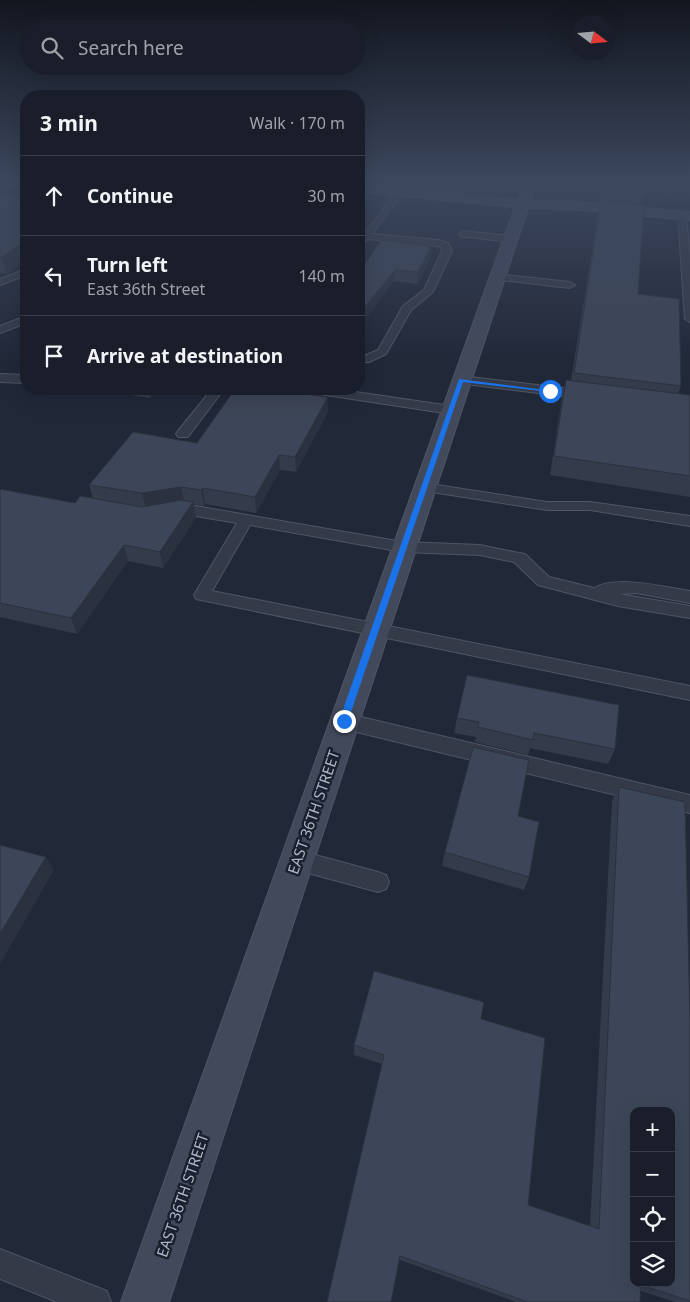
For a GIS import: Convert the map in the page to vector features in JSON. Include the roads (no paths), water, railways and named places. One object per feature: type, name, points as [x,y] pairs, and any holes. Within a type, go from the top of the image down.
[{"type":"main road","name":"EAST 36TH STREET","points":[[145,1302],[509,242]]},
{"type":"lane","points":[[365,360],[382,352],[406,308],[428,292],[447,251],[445,245],[439,243],[407,242]]},
{"type":"lane","points":[[687,242],[690,319]]},
{"type":"lane","points":[[0,282],[20,274]]},
{"type":"lane","points":[[497,277],[570,285]]},
{"type":"lane","points":[[0,330],[20,322]]},
{"type":"lane","points":[[0,378],[20,378]]},
{"type":"lane","points":[[461,380],[604,398]]},
{"type":"lane","points":[[183,434],[213,395]]},
{"type":"lane","points":[[351,395],[450,410]]},
{"type":"lane","points":[[424,487],[547,506],[590,506],[690,522]]},
{"type":"lane","points":[[155,514],[184,509],[404,547],[480,550],[519,558],[544,581],[618,600],[690,612]]},
{"type":"lane","points":[[246,520],[202,595],[690,694]]},
{"type":"lane","points":[[588,592],[636,587],[690,597]]},
{"type":"lane","points":[[344,721],[690,804]]},
{"type":"lane","points":[[297,860],[378,882]]},
{"type":"lane","points":[[0,1264],[96,1302]]}]
